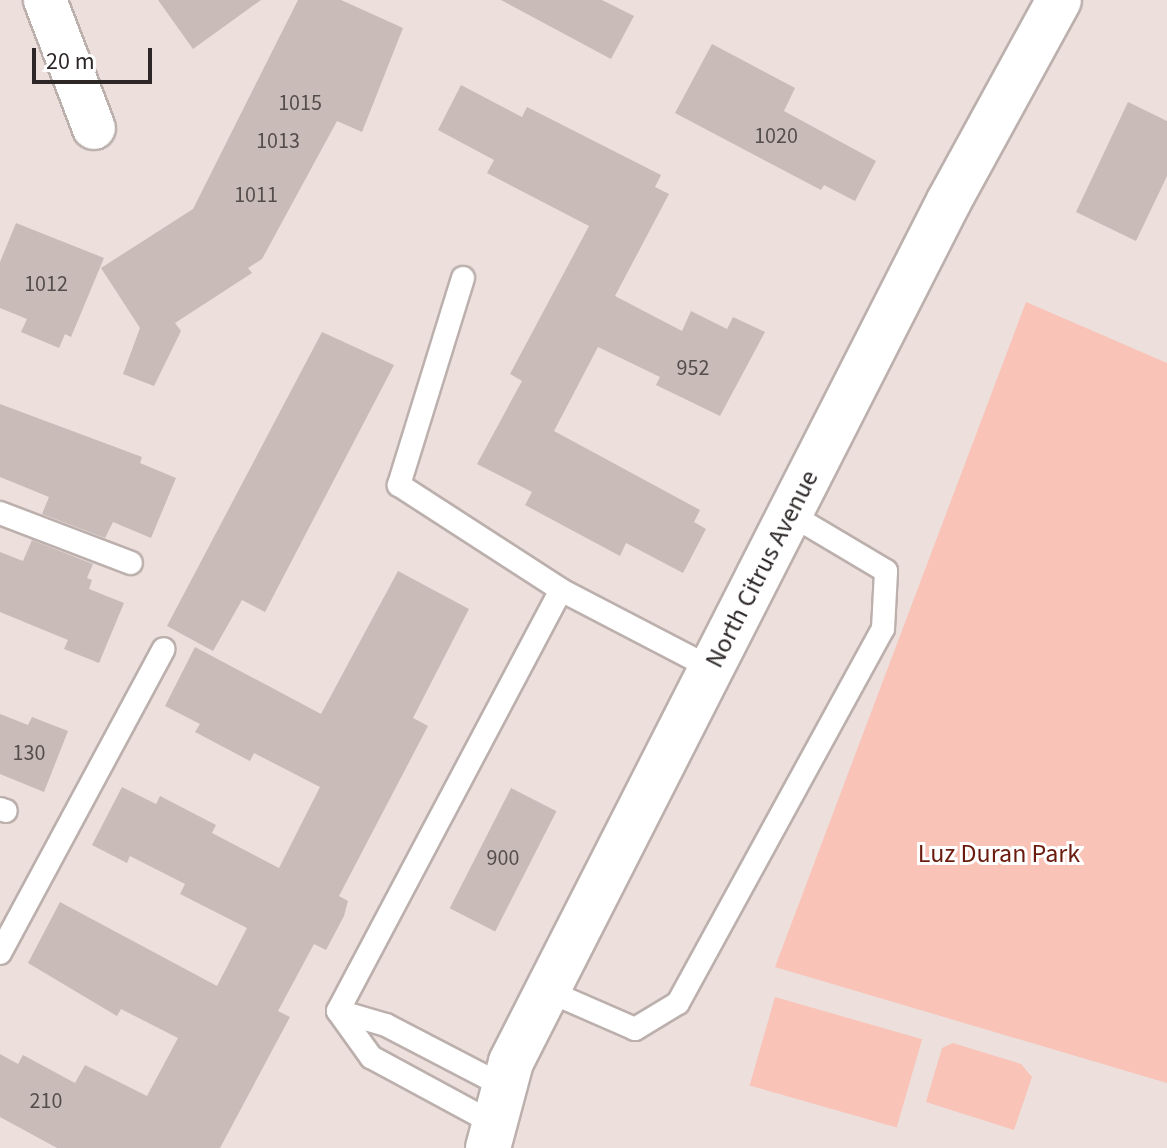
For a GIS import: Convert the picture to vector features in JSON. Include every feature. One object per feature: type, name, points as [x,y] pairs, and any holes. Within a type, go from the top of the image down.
[{"type":"street","points":[[45,0],[94,128]]},
{"type":"street","name":"North Citrus Avenue","points":[[497,1120],[511,1062],[790,514],[1059,0]]},
{"type":"lane","points":[[463,278],[399,485],[561,590],[711,668]]},
{"type":"lane","points":[[0,513],[131,563]]},
{"type":"lane","points":[[548,991],[635,1029],[678,1003],[883,629],[886,571],[790,514]]},
{"type":"lane","points":[[338,1011],[561,590]]},
{"type":"lane","points":[[0,953],[164,649]]},
{"type":"lane","points":[[338,1011],[371,1057],[497,1120]]},
{"type":"lane","points":[[338,1011],[386,1025],[497,1120]]},
{"type":"green space","name":"Luz Duran Park","points":[[1026,302],[1167,363],[1167,1083],[775,967]]},
{"type":"green space","points":[[775,997],[922,1039],[897,1128],[750,1085]]},
{"type":"green space","points":[[953,1043],[1021,1064],[1032,1077],[1014,1130],[926,1102],[942,1048]]},
{"type":"building","points":[[158,0],[261,0],[193,49]]},
{"type":"building","points":[[298,0],[341,0],[403,28],[362,132],[337,121],[262,259],[248,268],[252,273],[175,323],[181,331],[154,386],[123,374],[140,328],[101,268],[193,209]]},
{"type":"building","points":[[501,0],[602,0],[634,16],[611,59]]},
{"type":"building","points":[[712,44],[795,88],[784,111],[876,161],[855,201],[824,185],[821,190],[675,113]]},
{"type":"building","points":[[461,85],[522,117],[527,107],[661,175],[655,187],[669,194],[615,296],[682,331],[691,311],[727,329],[733,317],[765,332],[720,416],[656,385],[660,377],[598,347],[554,431],[700,510],[694,522],[706,529],[683,573],[626,543],[620,556],[525,505],[532,492],[477,464],[522,381],[510,374],[589,226],[487,173],[494,160],[438,130]]},
{"type":"building","points":[[1128,102],[1167,121],[1167,176],[1136,241],[1076,212]]},
{"type":"building","points":[[16,223],[104,258],[71,337],[65,334],[59,348],[21,332],[27,319],[0,308],[0,262]]},
{"type":"building","points":[[322,332],[394,365],[265,612],[242,600],[213,651],[167,626]]},
{"type":"building","points":[[0,404],[142,457],[140,463],[176,478],[151,538],[113,522],[105,538],[42,514],[49,497],[0,477]]},
{"type":"building","points":[[32,540],[93,564],[87,578],[92,580],[89,589],[124,603],[99,663],[64,649],[68,640],[0,612],[0,552],[23,561]]},
{"type":"building","points":[[398,571],[469,609],[413,718],[428,726],[339,896],[348,901],[344,916],[326,950],[314,944],[278,1011],[290,1017],[220,1148],[57,1148],[0,1117],[0,1054],[18,1064],[23,1055],[75,1083],[85,1065],[147,1096],[178,1038],[121,1009],[117,1016],[28,963],[60,902],[217,986],[247,928],[180,894],[185,884],[130,856],[127,863],[92,845],[122,787],[156,804],[160,796],[216,825],[212,833],[279,868],[320,787],[254,753],[250,761],[195,732],[200,724],[165,706],[195,647],[321,714]]},
{"type":"building","points":[[0,714],[28,725],[32,717],[68,731],[44,792],[0,774]]},
{"type":"building","points":[[511,788],[556,811],[495,931],[450,908]]}]
